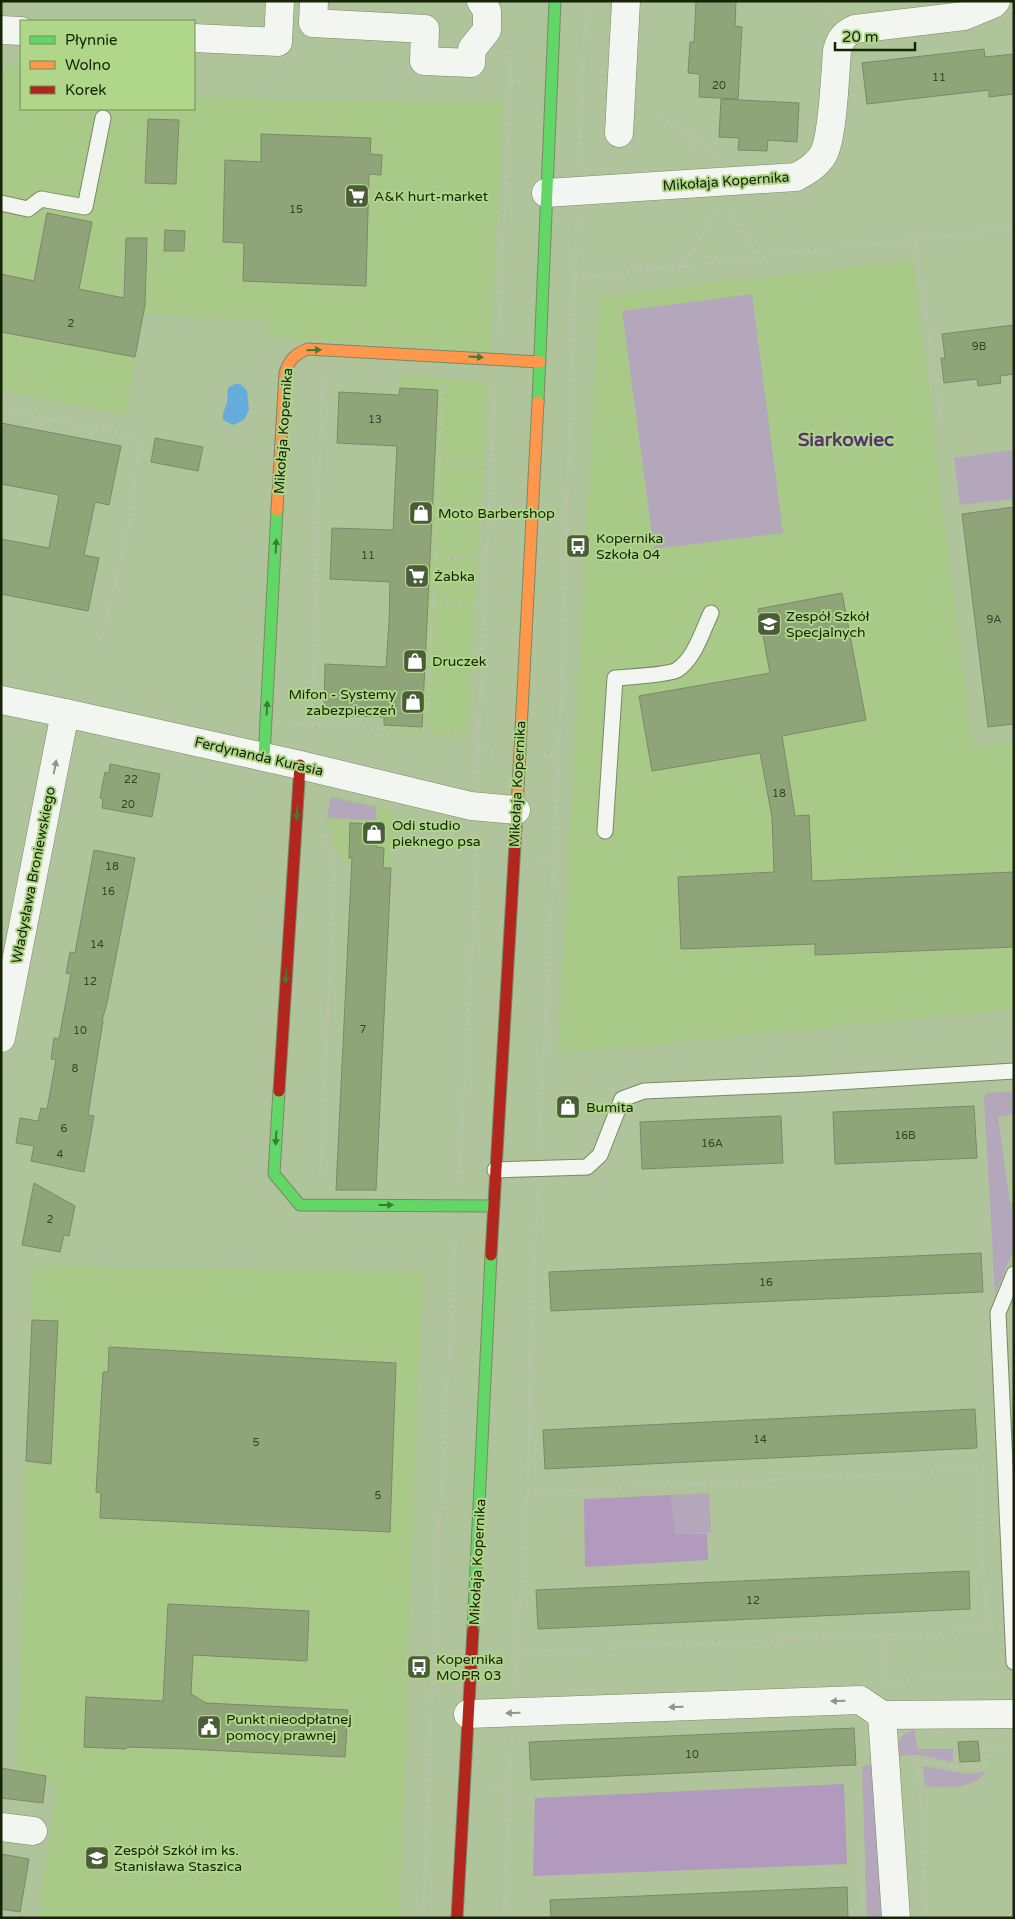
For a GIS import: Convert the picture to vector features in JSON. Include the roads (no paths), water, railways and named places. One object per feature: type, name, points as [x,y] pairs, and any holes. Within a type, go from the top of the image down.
[{"type":"street","points":[[195,38],[278,42],[280,1]]},
{"type":"street","points":[[314,1],[314,23],[425,28],[424,61],[471,63],[472,49],[487,30],[487,12],[480,1]]},
{"type":"street","name":"Mikołaja Kopernika","points":[[457,1918],[516,810],[528,544],[540,362],[555,1]]},
{"type":"street","points":[[619,133],[626,1]]},
{"type":"street","name":"Mikołaja Kopernika","points":[[546,193],[796,177],[812,168],[823,154],[829,136],[836,51],[841,39],[847,33],[855,29],[964,16],[996,1]]},
{"type":"street","points":[[1,30],[20,31]]},
{"type":"street","name":"Mikołaja Kopernika","points":[[264,757],[285,373],[288,361],[297,353],[308,349],[540,362]]},
{"type":"street","name":"Ferdynanda Kurasia","points":[[1,700],[300,765],[471,806],[516,810]]},
{"type":"street","name":"Władysława Broniewskiego","points":[[1,1038],[65,713]]},
{"type":"street","points":[[300,765],[274,1174],[300,1205],[494,1206]]},
{"type":"street","points":[[871,1708],[896,1918]]},
{"type":"street","points":[[468,1714],[871,1708],[1014,1714]]},
{"type":"street","points":[[1,1827],[33,1831]]},
{"type":"lane","points":[[1,203],[28,208],[41,199],[85,207],[103,118]]},
{"type":"lane","points":[[605,831],[615,678],[675,671],[694,650],[711,614]]},
{"type":"lane","points":[[496,1170],[587,1167],[600,1154],[622,1099],[644,1092],[1014,1071]]},
{"type":"lane","points":[[1007,1665],[1013,1630],[998,1313],[1014,1274]]},
{"type":"water","points":[[235,384],[240,384],[247,390],[249,410],[244,420],[233,425],[223,420],[223,417],[228,388]]},
{"type":"place","name":"A&K hurt-market","points":[[357,196]]},
{"type":"place","name":"Moto Barbershop","points":[[421,513]]},
{"type":"place","name":"Kopernika Szkoła 04","points":[[578,546]]},
{"type":"place","name":"Żabka","points":[[417,576]]},
{"type":"place","name":"Zespół Szkół Specjalnych","points":[[769,624]]},
{"type":"place","name":"Druczek","points":[[415,661]]},
{"type":"place","name":"Mifon - Systemy zabezpieczeń","points":[[413,702]]},
{"type":"place","name":"Odi studio pieknego psa","points":[[374,833]]},
{"type":"place","name":"Bumita","points":[[568,1107]]},
{"type":"place","name":"Kopernika MOPR 03","points":[[419,1667]]},
{"type":"place","name":"Punkt nieodpłatnej pomocy prawnej","points":[[209,1727]]},
{"type":"place","name":"Zespół Szkół im ks. Stanisława Staszica","points":[[97,1858]]},
{"type":"district","name":"Siarkowiec","points":[[846,439]]}]
